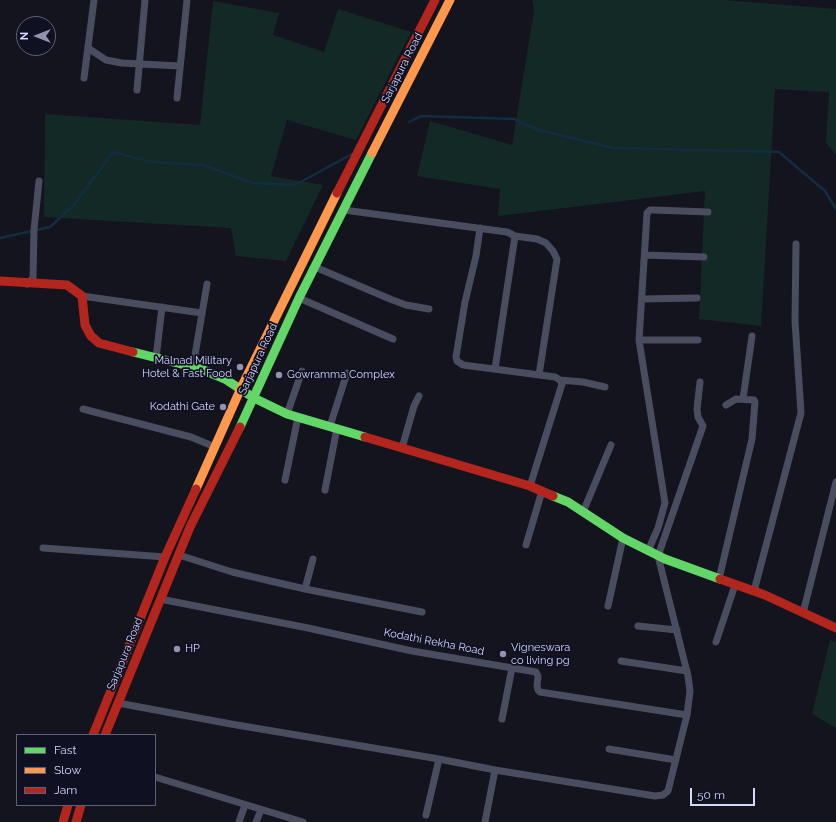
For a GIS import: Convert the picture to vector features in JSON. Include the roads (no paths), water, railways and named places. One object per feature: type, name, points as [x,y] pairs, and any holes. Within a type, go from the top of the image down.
[{"type":"main road","name":"Sarjapura Road","points":[[93,734],[165,557],[241,388],[435,0]]},
{"type":"main road","name":"Sarjapura Road","points":[[105,734],[190,526],[254,398],[299,298],[450,0]]},
{"type":"main road","points":[[0,281],[27,284],[67,285],[82,296],[85,325],[91,336],[99,343],[193,368],[225,379],[241,388],[254,398],[287,414],[530,486],[568,502],[623,538],[658,556],[735,584],[836,628]]},
{"type":"main road","points":[[63,822],[68,806]]},
{"type":"main road","points":[[76,822],[81,806]]},
{"type":"street","points":[[84,78],[94,0]]},
{"type":"street","points":[[137,90],[145,0]]},
{"type":"street","points":[[177,98],[187,0]]},
{"type":"street","points":[[88,48],[106,60],[122,63],[180,66]]},
{"type":"street","points":[[27,284],[33,278],[34,232],[39,181]]},
{"type":"street","points":[[344,210],[507,232],[515,236],[537,239],[546,242],[557,259],[539,375]]},
{"type":"street","points":[[648,551],[658,528],[665,503],[639,340],[647,213],[650,210],[708,212]]},
{"type":"street","points":[[480,228],[476,256],[465,302],[456,357],[459,363],[463,365],[555,377],[560,380],[582,382],[605,387]]},
{"type":"street","points":[[496,369],[515,236]]},
{"type":"street","points":[[754,592],[801,413],[795,321],[796,244]]},
{"type":"street","points":[[645,255],[704,257]]},
{"type":"street","points":[[315,267],[406,305],[429,309]]},
{"type":"street","points":[[193,368],[207,284]]},
{"type":"street","points":[[82,296],[202,313]]},
{"type":"street","points":[[299,298],[393,339]]},
{"type":"street","points":[[642,298],[697,298]]},
{"type":"street","points":[[156,358],[162,307]]},
{"type":"street","points":[[743,399],[752,336]]},
{"type":"street","points":[[639,340],[698,340]]},
{"type":"street","points":[[287,414],[302,371]]},
{"type":"street","points":[[325,490],[333,427],[347,373]]},
{"type":"street","points":[[530,486],[562,384],[560,380]]},
{"type":"street","points":[[118,703],[496,770],[655,796],[663,795],[668,791],[687,715],[690,691],[687,671],[658,556],[703,426],[698,417],[697,409],[700,382]]},
{"type":"street","points":[[402,448],[414,406],[419,396]]},
{"type":"street","points":[[719,579],[752,439],[755,402],[754,400],[736,399],[726,405]]},
{"type":"street","points":[[83,409],[191,437],[215,447]]},
{"type":"street","points":[[285,480],[298,417]]},
{"type":"street","points":[[582,512],[611,445]]},
{"type":"street","points":[[803,613],[836,482]]},
{"type":"street","points":[[526,545],[542,491]]},
{"type":"street","points":[[608,606],[623,538]]},
{"type":"street","points":[[43,548],[165,557]]},
{"type":"street","points":[[179,555],[232,572],[305,589],[422,612]]},
{"type":"street","points":[[305,589],[313,559]]},
{"type":"street","points":[[716,642],[735,584]]},
{"type":"street","name":"Kodathi Rekha Road","points":[[160,599],[308,628],[412,651],[536,672],[538,676],[537,686],[540,692],[687,715]]},
{"type":"street","points":[[638,626],[677,630]]},
{"type":"street","points":[[621,661],[687,671]]},
{"type":"street","points":[[502,719],[512,668]]},
{"type":"street","points":[[609,749],[676,760]]},
{"type":"street","points":[[426,815],[439,759]]},
{"type":"street","points":[[485,822],[496,770]]},
{"type":"street","points":[[156,777],[303,822]]},
{"type":"street","points":[[239,822],[244,805]]},
{"type":"street","points":[[256,822],[261,810]]},
{"type":"waterway","points":[[409,122],[421,116],[514,119],[538,130],[614,148],[779,152],[825,191],[836,209]]},
{"type":"waterway","points":[[0,238],[50,227],[73,206],[113,152],[152,162],[203,165],[253,183],[295,185],[352,154]]},
{"type":"place","name":"Malnad Military Hotel & Fast Food","points":[[240,367]]},
{"type":"place","name":"Gowramma Complex","points":[[279,375]]},
{"type":"place","name":"Kodathi Gate","points":[[223,407]]},
{"type":"place","name":"HP","points":[[177,649]]},
{"type":"place","name":"Vigneswara co living pg","points":[[503,654]]}]
